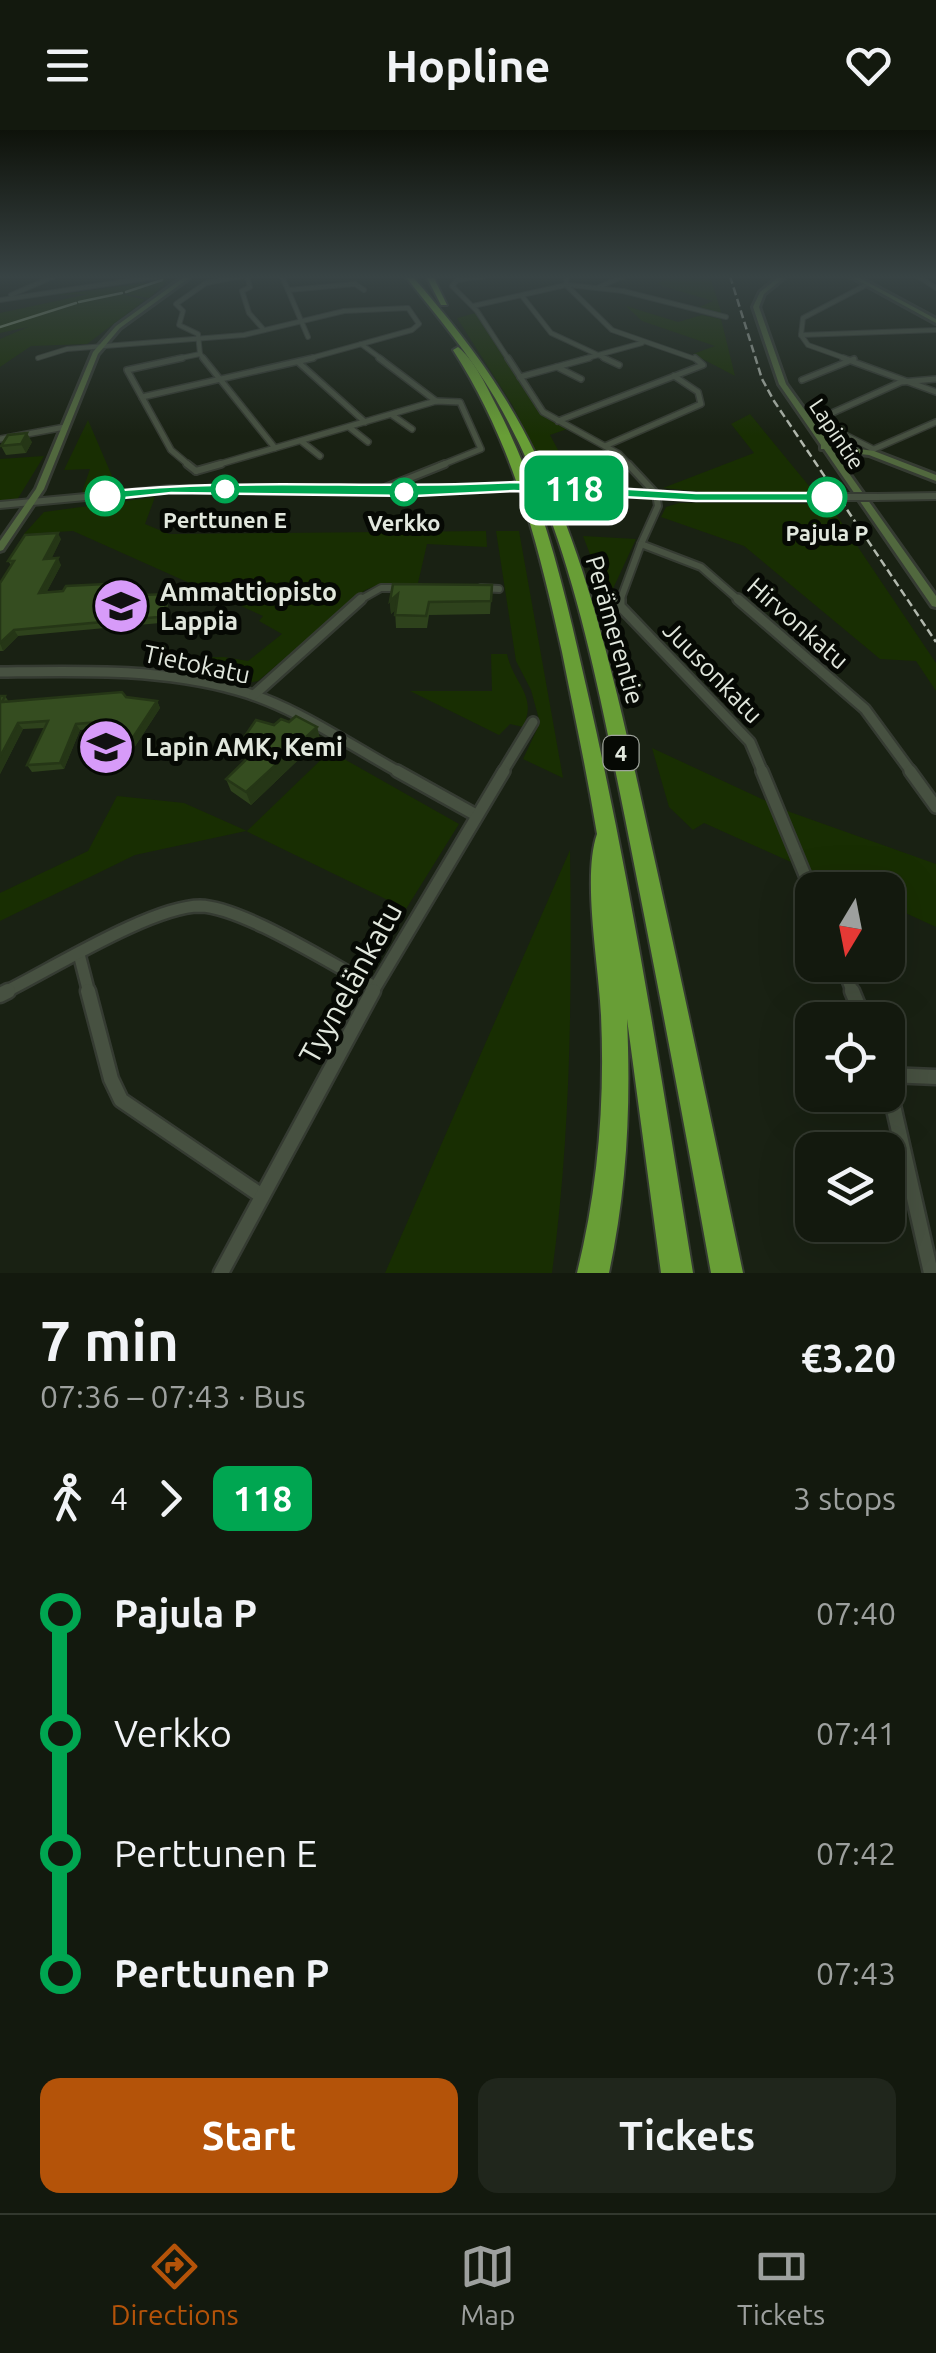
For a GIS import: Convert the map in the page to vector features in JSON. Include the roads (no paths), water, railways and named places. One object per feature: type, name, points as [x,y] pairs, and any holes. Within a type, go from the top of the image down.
[{"type":"highway","name":"Perämerentie","points":[[440,329],[463,357],[520,474],[553,581],[609,827],[677,1273]]},
{"type":"highway","name":"Perämerentie","points":[[456,329],[509,412],[539,477],[606,681],[727,1273]]},
{"type":"highway","points":[[458,329],[460,334]]},
{"type":"highway","points":[[593,1273],[613,1154],[617,1026],[600,861],[609,827]]},
{"type":"main road","points":[[0,548],[32,502],[101,347],[117,329]]},
{"type":"main road","name":"Lapintie","points":[[763,329],[783,384],[936,604]]},
{"type":"main road","points":[[824,447],[872,450],[936,478]]},
{"type":"street","points":[[189,329],[198,333],[200,354],[275,448]]},
{"type":"street","points":[[305,329],[308,337]]},
{"type":"street","points":[[142,397],[298,362],[413,329]]},
{"type":"street","points":[[488,329],[543,412],[605,446],[635,468],[656,494],[658,506],[641,544]]},
{"type":"street","points":[[547,329],[619,365]]},
{"type":"street","points":[[558,421],[702,364],[693,356],[613,329]]},
{"type":"street","points":[[802,329],[808,344],[936,392]]},
{"type":"street","points":[[38,358],[60,350],[198,340],[264,330]]},
{"type":"street","points":[[802,335],[936,330]]},
{"type":"street","points":[[520,378],[644,342]]},
{"type":"street","points":[[361,344],[436,401]]},
{"type":"street","points":[[196,471],[170,450],[128,368],[200,354]]},
{"type":"street","points":[[802,380],[854,360]]},
{"type":"street","points":[[298,362],[365,422]]},
{"type":"street","points":[[557,367],[582,379]]},
{"type":"street","points":[[605,446],[701,404],[699,392],[674,376]]},
{"type":"street","points":[[936,379],[909,381],[821,418],[825,425],[872,450],[936,422]]},
{"type":"street","points":[[196,471],[436,401],[462,403],[481,449],[378,492]]},
{"type":"street","points":[[392,414],[412,429]]},
{"type":"street","points":[[0,439],[65,426]]},
{"type":"street","points":[[349,427],[368,442]]},
{"type":"street","points":[[301,441],[320,456]]},
{"type":"street","points":[[190,488],[196,471]]},
{"type":"street","points":[[0,505],[190,488],[378,492],[498,487],[656,494],[936,496]]},
{"type":"street","name":"Hirvonkatu","points":[[641,544],[700,567],[844,690],[888,738],[936,806]]},
{"type":"street","name":"Juusonkatu","points":[[641,544],[620,595],[620,606],[750,742],[804,872]]},
{"type":"street","points":[[254,695],[372,590],[407,588]]},
{"type":"street","points":[[462,588],[499,588]]},
{"type":"street","name":"Tietokatu","points":[[0,672],[132,671],[202,681],[254,695],[476,815]]},
{"type":"street","name":"Tyynelänkatu","points":[[221,1273],[375,987],[533,722]]},
{"type":"street","points":[[0,995],[160,914],[214,907],[229,911],[375,987]]},
{"type":"street","points":[[79,954],[110,1076],[121,1100],[262,1196]]},
{"type":"street","points":[[905,1075],[936,1077]]},
{"type":"street","points":[[895,1112],[932,1273]]},
{"type":"railway","points":[[747,329],[762,379],[774,401],[936,642]]},
{"type":"place","name":"Perttunen E","points":[[225,489]]},
{"type":"place","name":"Verkko","points":[[404,492]]},
{"type":"place","name":"Pajula P","points":[[827,497]]},
{"type":"place","name":"Ammattiopisto Lappia","points":[[121,606]]},
{"type":"place","name":"Lapin AMK, Kemi","points":[[106,747]]}]
